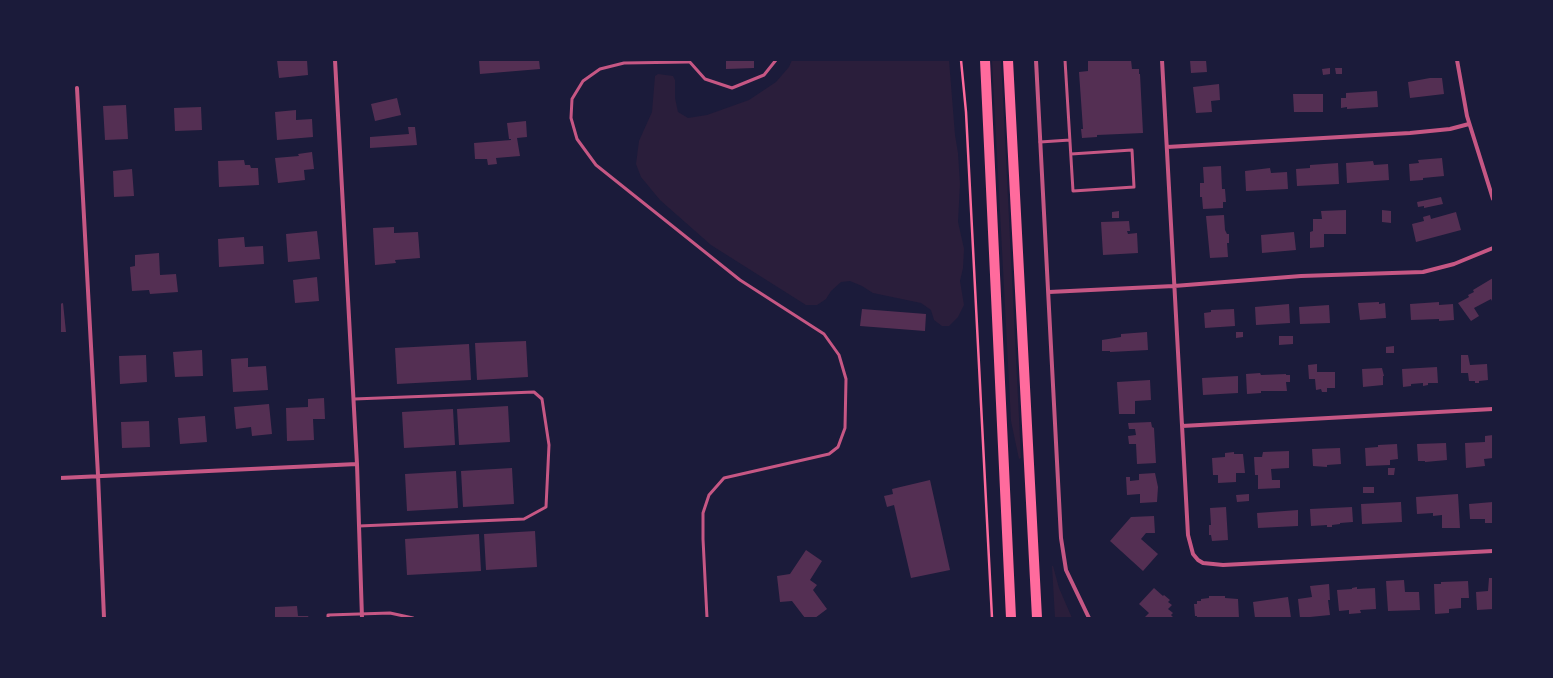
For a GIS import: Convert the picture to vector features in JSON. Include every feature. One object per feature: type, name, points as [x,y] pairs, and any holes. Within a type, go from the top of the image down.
[{"type":"main road","points":[[985,60],[1011,618]]},
{"type":"main road","points":[[1008,60],[1037,618]]},
{"type":"street","points":[[335,60],[354,399],[362,616]]},
{"type":"street","points":[[1036,60],[1062,552],[1066,570],[1089,618]]},
{"type":"street","points":[[1162,60],[1188,535],[1190,546],[1198,560],[1209,564],[1223,565],[1493,551]]},
{"type":"street","points":[[1457,60],[1461,89],[1469,124],[1493,199]]},
{"type":"street","points":[[77,88],[98,475],[104,618]]},
{"type":"street","points":[[1167,147],[1410,133],[1450,129],[1469,124]]},
{"type":"street","points":[[1049,292],[1174,286],[1302,276],[1423,272],[1454,264],[1493,248]]},
{"type":"street","points":[[1182,426],[1493,409]]},
{"type":"street","points":[[60,478],[98,475],[357,464]]},
{"type":"lane","points":[[708,618],[702,513],[708,495],[724,478],[829,454],[838,447],[845,428],[846,379],[839,355],[824,334],[734,275],[596,165],[578,139],[571,118],[572,99],[583,80],[600,70],[624,63],[688,61],[705,79],[732,88],[764,75],[776,60]]},
{"type":"lane","points":[[1065,60],[1073,191],[1134,187],[1132,150],[1071,154]]},
{"type":"lane","points":[[1040,142],[1070,140]]},
{"type":"lane","points":[[354,399],[534,392],[542,399],[549,446],[546,507],[524,519],[359,526]]},
{"type":"lane","points":[[328,618],[328,616],[362,616],[390,613],[413,618]]},
{"type":"path","points":[[961,60],[966,112],[992,618]]},
{"type":"shaded area","points":[[792,60],[949,60],[960,184],[958,222],[964,249],[963,268],[960,281],[964,305],[958,317],[949,326],[942,326],[934,320],[931,310],[921,303],[873,293],[850,281],[841,282],[831,291],[826,299],[817,305],[806,305],[711,245],[660,200],[641,177],[636,164],[639,141],[652,112],[655,76],[658,74],[673,76],[675,80],[675,98],[678,112],[688,118],[707,115],[749,100],[776,82],[789,67]]},
{"type":"shaded area","points":[[992,60],[1001,60],[1021,458],[1019,459],[1011,421]]},
{"type":"shaded area","points":[[1052,566],[1059,588],[1072,618],[1055,618]]},
{"type":"building","points":[[277,60],[307,60],[308,75],[279,78]]},
{"type":"building","points":[[479,60],[539,60],[540,69],[480,74]]},
{"type":"building","points":[[726,60],[754,60],[754,68],[726,69]]},
{"type":"building","points":[[1088,60],[1131,60],[1132,69],[1139,69],[1143,133],[1097,135],[1097,137],[1082,138],[1081,129],[1083,129],[1079,72],[1088,71]]},
{"type":"building","points":[[1190,60],[1206,60],[1207,72],[1191,73]]},
{"type":"building","points":[[1330,68],[1330,74],[1323,75],[1322,69]]},
{"type":"building","points":[[1335,68],[1342,68],[1342,74],[1336,74]]},
{"type":"building","points":[[1430,78],[1442,78],[1444,94],[1410,98],[1408,82]]},
{"type":"building","points":[[1219,84],[1220,100],[1211,101],[1212,112],[1196,113],[1193,87]]},
{"type":"building","points":[[1377,91],[1378,107],[1341,108],[1341,98],[1346,98],[1346,93]]},
{"type":"building","points":[[1293,94],[1323,94],[1323,112],[1294,112]]},
{"type":"building","points":[[397,98],[401,115],[375,121],[371,104]]},
{"type":"building","points":[[126,105],[128,139],[105,140],[103,106]]},
{"type":"building","points":[[201,107],[202,130],[175,131],[174,108]]},
{"type":"building","points":[[296,110],[296,120],[312,119],[313,137],[277,140],[275,112]]},
{"type":"building","points":[[526,121],[527,137],[517,138],[520,156],[496,158],[497,164],[488,165],[487,159],[475,159],[474,143],[511,140],[509,139],[507,123]]},
{"type":"building","points":[[408,127],[415,127],[417,145],[370,148],[370,137],[409,134]]},
{"type":"building","points":[[312,152],[314,169],[304,170],[305,180],[278,183],[275,158],[299,156],[298,154]]},
{"type":"building","points":[[1442,158],[1444,176],[1410,181],[1409,164],[1419,163],[1418,160]]},
{"type":"building","points":[[244,160],[245,165],[250,165],[251,168],[258,168],[259,185],[219,187],[218,161]]},
{"type":"building","points":[[1373,161],[1374,165],[1388,164],[1389,180],[1347,183],[1346,163]]},
{"type":"building","points":[[1338,163],[1339,184],[1297,186],[1296,169],[1310,168],[1310,165]]},
{"type":"building","points":[[1221,166],[1222,189],[1225,189],[1226,202],[1223,202],[1223,208],[1203,209],[1202,197],[1200,197],[1200,183],[1204,183],[1203,167]]},
{"type":"building","points":[[1270,168],[1271,173],[1287,172],[1288,189],[1246,191],[1245,171]]},
{"type":"building","points":[[132,169],[134,196],[114,197],[113,171]]},
{"type":"building","points":[[1441,197],[1443,204],[1424,208],[1424,206],[1418,207],[1417,202]]},
{"type":"building","points":[[1346,210],[1346,234],[1324,234],[1324,247],[1310,248],[1310,232],[1313,231],[1313,219],[1322,219],[1321,211]]},
{"type":"building","points":[[1382,210],[1391,211],[1391,223],[1382,222]]},
{"type":"building","points":[[1119,211],[1119,218],[1112,218],[1112,212]]},
{"type":"building","points":[[1456,212],[1461,230],[1416,242],[1412,224],[1424,221],[1423,217],[1430,215],[1431,219]]},
{"type":"building","points":[[1224,215],[1225,230],[1227,234],[1229,234],[1229,243],[1227,243],[1228,257],[1210,258],[1206,216]]},
{"type":"building","points":[[1129,221],[1130,231],[1127,231],[1128,234],[1137,233],[1138,253],[1103,255],[1101,222]]},
{"type":"building","points":[[394,227],[394,233],[418,232],[420,258],[395,260],[396,263],[375,265],[373,228]]},
{"type":"building","points":[[317,231],[320,259],[288,262],[286,234]]},
{"type":"building","points":[[1294,232],[1296,250],[1262,253],[1261,235]]},
{"type":"building","points":[[244,237],[245,247],[263,246],[264,264],[219,267],[218,239]]},
{"type":"building","points":[[159,253],[160,275],[176,274],[178,292],[150,294],[149,290],[132,291],[130,267],[135,266],[135,255]]},
{"type":"building","points":[[317,277],[319,301],[295,303],[293,280]]},
{"type":"building","points":[[1493,278],[1493,303],[1491,299],[1474,308],[1479,316],[1471,321],[1458,303],[1469,297],[1468,295],[1474,292],[1473,290]]},
{"type":"building","points":[[1379,302],[1379,304],[1385,303],[1386,318],[1360,320],[1358,303]]},
{"type":"building","points":[[1439,302],[1439,305],[1453,304],[1454,320],[1411,320],[1410,304]]},
{"type":"building","points":[[63,303],[66,332],[60,332],[60,304]]},
{"type":"building","points":[[1289,304],[1290,323],[1256,325],[1255,307]]},
{"type":"building","points":[[1329,305],[1330,323],[1300,324],[1299,307]]},
{"type":"building","points":[[862,309],[926,314],[925,331],[860,326]]},
{"type":"building","points":[[1234,309],[1235,326],[1205,328],[1204,313],[1211,312],[1211,310]]},
{"type":"building","points":[[1147,332],[1148,350],[1102,351],[1102,340],[1121,337],[1121,334]]},
{"type":"building","points":[[1236,332],[1243,332],[1243,337],[1236,338]]},
{"type":"building","points":[[1279,336],[1293,336],[1293,344],[1279,345]]},
{"type":"building","points":[[526,341],[528,377],[477,380],[475,343]]},
{"type":"building","points":[[469,344],[471,380],[397,384],[395,348]]},
{"type":"building","points":[[1394,346],[1394,353],[1386,353],[1386,347]]},
{"type":"building","points":[[202,350],[203,376],[175,377],[173,352]]},
{"type":"building","points":[[146,355],[147,382],[120,384],[119,356]]},
{"type":"building","points":[[1461,355],[1468,355],[1470,365],[1487,364],[1488,380],[1479,381],[1479,383],[1469,381],[1468,373],[1461,373]]},
{"type":"building","points":[[248,358],[248,367],[266,366],[268,390],[233,392],[231,359]]},
{"type":"building","points":[[1317,364],[1317,372],[1335,372],[1335,388],[1327,388],[1327,392],[1322,392],[1321,389],[1316,390],[1315,379],[1309,379],[1308,365]]},
{"type":"building","points":[[1437,367],[1438,383],[1428,383],[1428,385],[1423,386],[1423,383],[1411,384],[1411,386],[1403,387],[1402,369]]},
{"type":"building","points":[[1382,368],[1384,376],[1383,385],[1363,387],[1362,369]]},
{"type":"building","points":[[1260,373],[1261,375],[1290,375],[1290,382],[1286,382],[1287,391],[1261,391],[1261,393],[1247,394],[1246,374]]},
{"type":"building","points":[[1238,376],[1238,393],[1203,395],[1202,378]]},
{"type":"building","points":[[1150,380],[1151,400],[1135,401],[1135,414],[1119,414],[1117,382]]},
{"type":"building","points":[[324,398],[325,419],[313,419],[314,440],[287,441],[286,408],[308,407],[308,399]]},
{"type":"building","points":[[269,404],[272,434],[252,436],[251,427],[236,429],[234,407]]},
{"type":"building","points":[[508,406],[510,442],[459,445],[457,409]]},
{"type":"building","points":[[453,409],[455,445],[404,448],[402,412]]},
{"type":"building","points":[[205,416],[207,442],[180,444],[178,418]]},
{"type":"building","points":[[149,421],[150,447],[122,448],[121,422]]},
{"type":"building","points":[[1151,422],[1152,427],[1154,428],[1156,463],[1137,464],[1136,444],[1129,444],[1128,436],[1136,435],[1135,429],[1129,429],[1128,423]]},
{"type":"building","points":[[1493,435],[1493,458],[1484,459],[1485,466],[1466,468],[1465,443],[1485,442],[1485,436]]},
{"type":"building","points":[[1446,443],[1447,460],[1425,462],[1418,461],[1417,444]]},
{"type":"building","points":[[1397,444],[1398,459],[1390,460],[1390,465],[1366,466],[1365,448],[1378,447],[1378,445]]},
{"type":"building","points":[[1340,448],[1341,464],[1327,465],[1327,467],[1313,466],[1312,449]]},
{"type":"building","points":[[1289,451],[1289,468],[1271,469],[1272,480],[1280,480],[1280,488],[1258,489],[1258,475],[1255,475],[1254,457],[1262,457],[1263,452]]},
{"type":"building","points":[[1234,452],[1234,454],[1243,454],[1245,473],[1236,473],[1236,482],[1218,483],[1218,475],[1213,475],[1212,458],[1225,457],[1225,453]]},
{"type":"building","points":[[512,468],[514,504],[463,507],[461,471]]},
{"type":"building","points":[[1388,468],[1395,468],[1394,475],[1388,475]]},
{"type":"building","points":[[456,471],[458,508],[407,511],[405,474]]},
{"type":"building","points":[[1155,473],[1158,487],[1157,502],[1140,503],[1140,494],[1127,495],[1126,477],[1130,477],[1130,481],[1139,480],[1139,474]]},
{"type":"building","points":[[930,480],[950,570],[911,578],[894,505],[887,507],[884,496],[893,494],[892,489]]},
{"type":"building","points":[[1363,487],[1374,487],[1374,493],[1363,493]]},
{"type":"building","points":[[1249,494],[1249,501],[1237,502],[1236,495]]},
{"type":"building","points":[[1458,494],[1460,528],[1442,528],[1442,515],[1433,516],[1433,513],[1417,514],[1416,497]]},
{"type":"building","points":[[1401,502],[1402,522],[1362,524],[1361,504]]},
{"type":"building","points":[[1493,502],[1493,523],[1485,523],[1485,519],[1470,519],[1469,504]]},
{"type":"building","points":[[1226,507],[1228,540],[1212,541],[1211,535],[1209,535],[1209,525],[1211,525],[1210,508]]},
{"type":"building","points":[[1352,507],[1353,522],[1340,523],[1332,525],[1332,527],[1327,527],[1327,525],[1311,526],[1310,509]]},
{"type":"building","points":[[1298,510],[1298,526],[1258,528],[1257,513]]},
{"type":"building","points":[[1154,516],[1155,533],[1146,533],[1141,539],[1158,554],[1143,571],[1110,541],[1131,517]]},
{"type":"building","points":[[535,531],[537,567],[486,570],[484,534]]},
{"type":"building","points":[[479,534],[481,571],[407,575],[405,539]]},
{"type":"building","points":[[806,550],[822,561],[810,580],[817,585],[813,590],[827,609],[815,618],[805,618],[792,601],[780,602],[777,576],[790,574]]},
{"type":"building","points":[[1489,578],[1493,578],[1493,609],[1477,610],[1476,592],[1488,591]]},
{"type":"building","points":[[1404,580],[1405,592],[1419,592],[1420,610],[1388,611],[1386,581]]},
{"type":"building","points":[[1468,581],[1469,598],[1461,598],[1461,608],[1449,609],[1449,613],[1435,614],[1434,584],[1441,584],[1441,582]]},
{"type":"building","points":[[1329,584],[1330,600],[1328,600],[1330,615],[1300,618],[1298,599],[1312,597],[1310,586]]},
{"type":"building","points":[[1357,587],[1357,589],[1375,588],[1376,609],[1360,610],[1361,613],[1349,614],[1349,610],[1339,611],[1337,590],[1352,589]]},
{"type":"building","points":[[1154,588],[1170,600],[1168,602],[1172,605],[1168,609],[1173,613],[1171,615],[1174,618],[1145,617],[1149,613],[1139,604]]},
{"type":"building","points":[[1209,596],[1225,596],[1225,598],[1238,599],[1239,618],[1197,618],[1197,616],[1195,616],[1194,604],[1197,604],[1197,601],[1201,601],[1201,599],[1209,598]]},
{"type":"building","points":[[1288,597],[1291,618],[1255,618],[1253,602]]},
{"type":"building","points":[[297,606],[298,616],[308,616],[309,618],[275,618],[275,607]]}]
